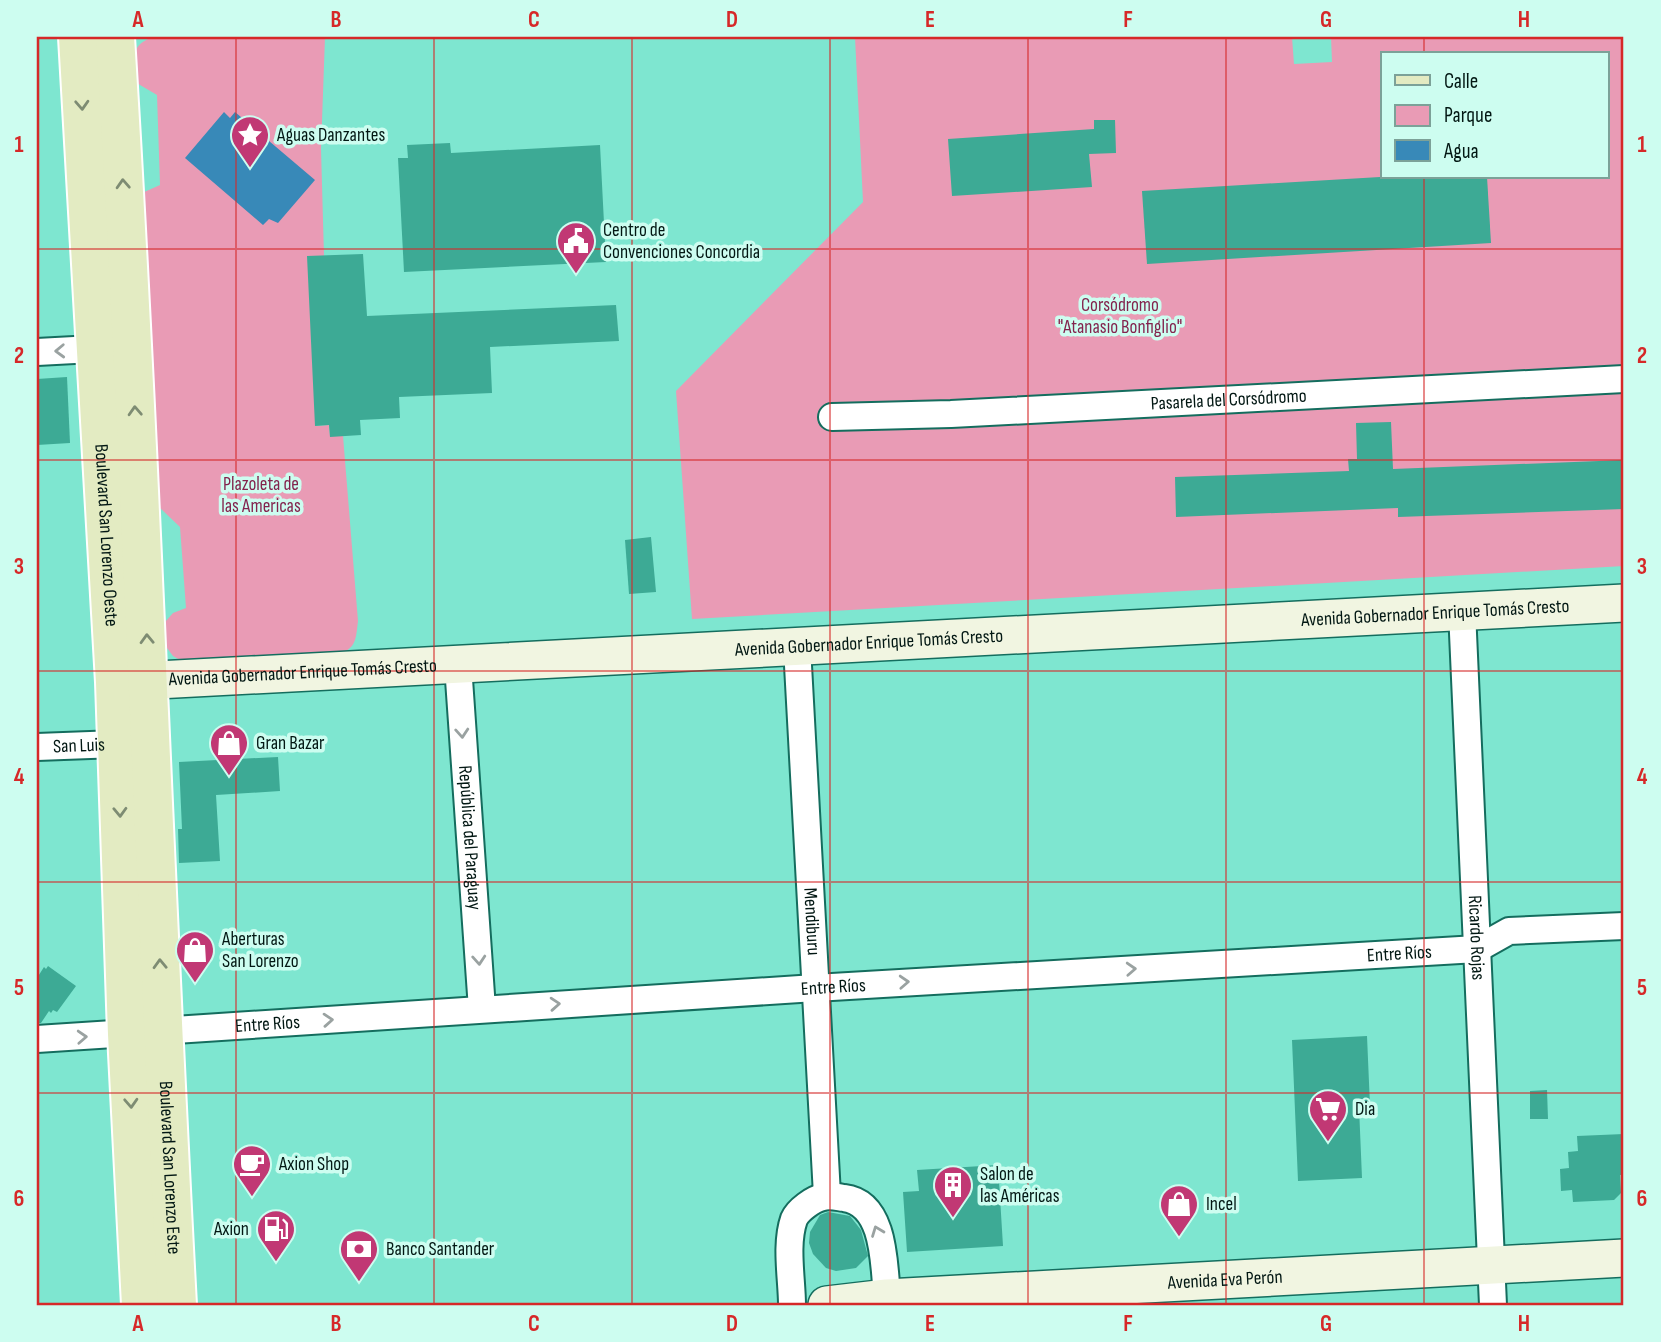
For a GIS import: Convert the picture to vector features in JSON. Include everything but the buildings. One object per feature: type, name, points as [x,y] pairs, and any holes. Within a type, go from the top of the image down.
[{"type":"main road","name":"Boulevard San Lorenzo Oeste","points":[[78,37],[114,348],[138,692],[145,1033]]},
{"type":"main road","name":"Boulevard San Lorenzo Oeste","points":[[114,348],[115,37]]},
{"type":"main road","name":"Boulevard San Lorenzo Oeste","points":[[138,692],[117,744],[145,1033]]},
{"type":"main road","name":"Boulevard San Lorenzo Este","points":[[141,1305],[145,1033]]},
{"type":"main road","name":"Boulevard San Lorenzo Este","points":[[145,1033],[177,1305]]},
{"type":"street","points":[[37,352],[114,348]]},
{"type":"street","name":"Pasarela del Corsódromo","points":[[832,417],[951,414],[1624,379]]},
{"type":"street","name":"Avenida Gobernador Enrique Tomás Cresto","points":[[138,692],[457,665],[1624,603]]},
{"type":"street","name":"Ricardo Rojas","points":[[1462,611],[1493,1305]]},
{"type":"street","name":"Mendiburu","points":[[797,647],[827,1195]]},
{"type":"street","name":"República del Paraguay","points":[[457,665],[482,1009]]},
{"type":"street","name":"San Luis","points":[[37,747],[117,744]]},
{"type":"street","name":"Entre Ríos","points":[[37,1039],[815,988],[1477,949],[1509,931],[1624,926]]},
{"type":"street","points":[[792,1305],[790,1242],[795,1217],[814,1200],[827,1195],[852,1199],[867,1210],[881,1235],[887,1298]]},
{"type":"street","name":"Avenida Eva Perón","points":[[827,1305],[887,1298],[1173,1294],[1491,1265],[1624,1258]]},
{"type":"green space","name":"Plazoleta de las Americas","points":[[153,37],[325,37],[321,149],[324,256],[316,426],[329,425],[330,436],[343,436],[358,621],[351,648],[342,653],[185,663],[173,656],[164,644],[165,622],[173,613],[186,608],[180,527],[158,506],[142,193],[160,185],[157,95],[135,82],[133,67],[136,49]]},
{"type":"green space","name":"Corsódromo \"Atanasio Bonfiglio\"","points":[[855,37],[1292,37],[1294,64],[1332,62],[1331,37],[1624,37],[1624,566],[692,619],[676,391],[863,202]]},
{"type":"water","name":"Aguas Danzantes","points":[[224,112],[230,118],[235,112],[315,180],[278,223],[269,219],[263,225],[185,158]]},
{"type":"place","name":"Aguas Danzantes","points":[[250,169]]},
{"type":"place","name":"Centro de Convenciones Concordia","points":[[576,275]]},
{"type":"place","name":"Gran Bazar","points":[[229,777]]},
{"type":"place","name":"Aberturas San Lorenzo","points":[[195,984]]},
{"type":"place","name":"Dia","points":[[1328,1143]]},
{"type":"place","name":"Axion Shop","points":[[252,1198]]},
{"type":"place","name":"Salon de las Américas","points":[[953,1219]]},
{"type":"place","name":"Incel","points":[[1179,1238]]},
{"type":"place","name":"Axion","points":[[276,1263]]},
{"type":"place","name":"Banco Santander","points":[[359,1283]]}]
